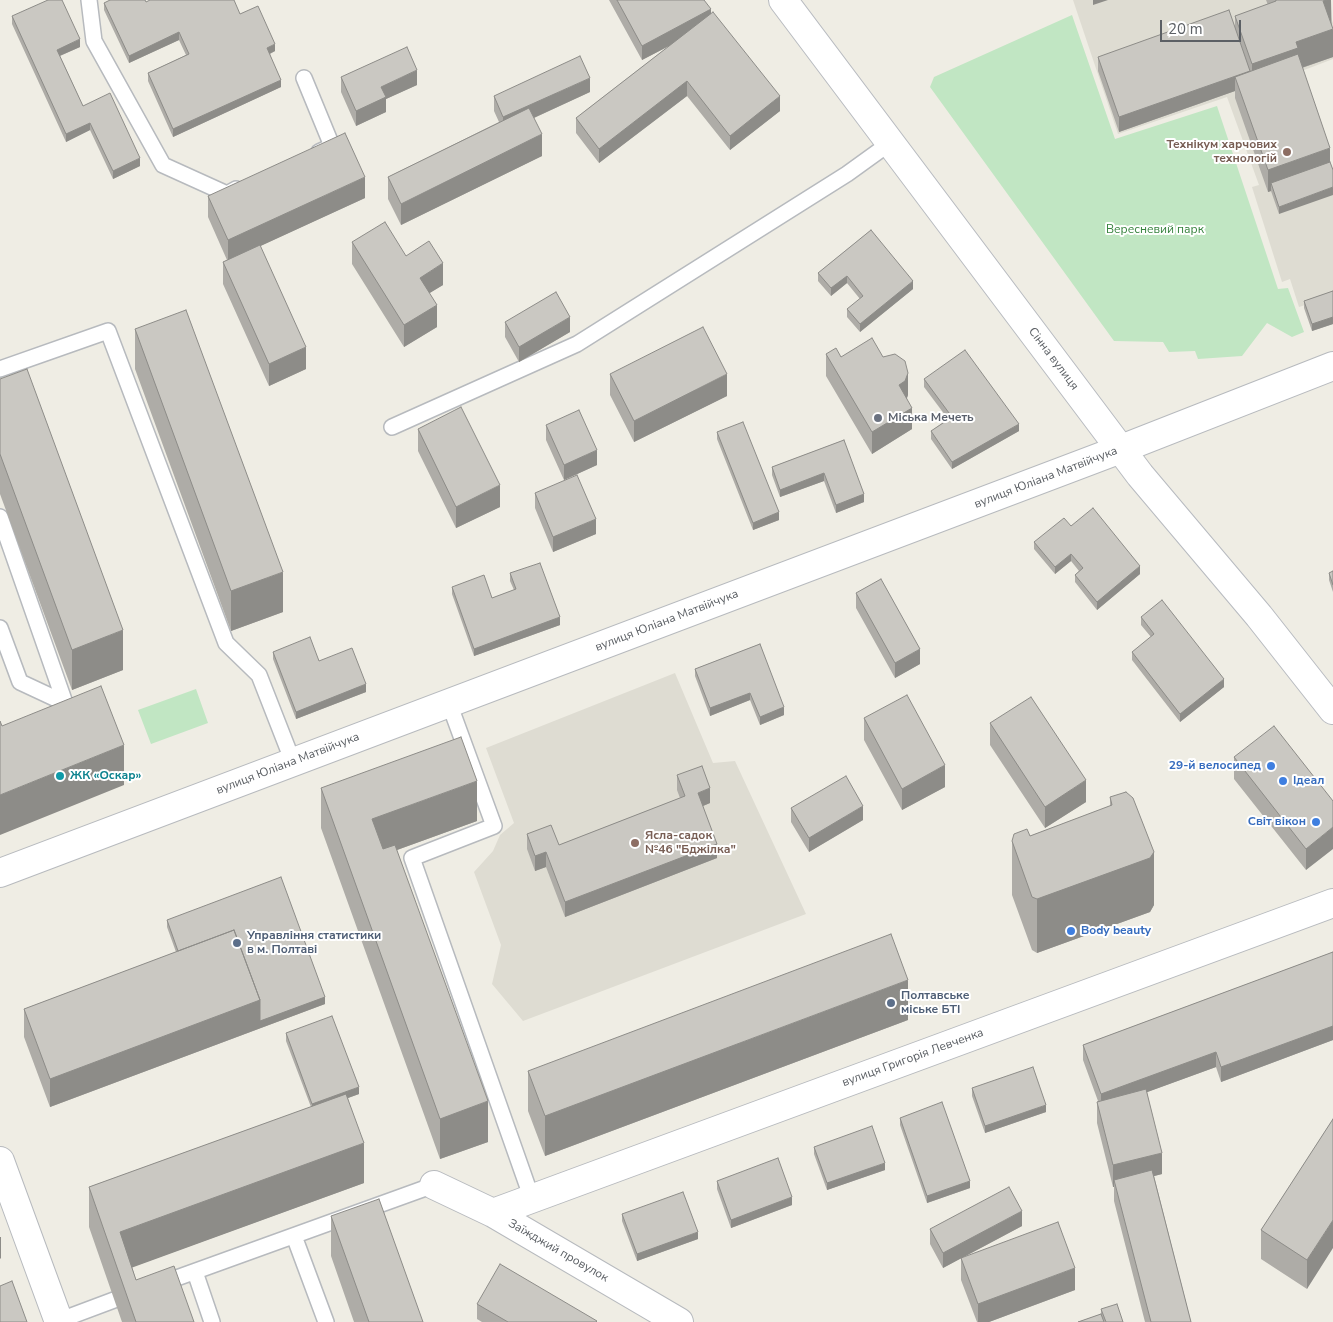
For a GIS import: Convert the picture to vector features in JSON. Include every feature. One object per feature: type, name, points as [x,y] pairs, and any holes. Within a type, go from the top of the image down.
[{"type":"street","name":"Сінна вулиця","points":[[783,0],[1121,449],[1259,616],[1333,710]]},
{"type":"street","name":"вулиця Юліана Матвійчука","points":[[0,873],[1121,449],[1333,366]]},
{"type":"street","name":"вулиця Григорія Левченка","points":[[493,1213],[1333,903]]},
{"type":"street","points":[[0,1161],[59,1321]]},
{"type":"street","name":"Заїжджий провулок","points":[[434,1185],[493,1213],[679,1322]]},
{"type":"lane","points":[[89,0],[94,41],[163,165],[227,194],[253,182]]},
{"type":"lane","points":[[304,78],[332,146],[306,158]]},
{"type":"lane","points":[[392,427],[577,344],[847,174],[890,143]]},
{"type":"lane","points":[[0,369],[108,331],[226,643],[259,675],[293,762]]},
{"type":"lane","points":[[0,517],[65,703],[20,682],[0,628]]},
{"type":"lane","points":[[449,703],[494,826],[412,858],[532,1199]]},
{"type":"lane","points":[[144,1290],[434,1185]]},
{"type":"lane","points":[[294,1236],[326,1322]]},
{"type":"lane","points":[[195,1272],[212,1322]]},
{"type":"lane","points":[[59,1321],[114,1300]]},
{"type":"shaded area","name":"Технікум харчових технологій","points":[[1073,0],[1325,0],[1333,23],[1333,28],[1326,31],[1333,51],[1333,59],[1299,72],[1333,169],[1333,296],[1299,307],[1290,279],[1282,282],[1252,187],[1259,185],[1227,97],[1118,134]]},
{"type":"shaded area","name":"Ясла-садок №46 \"Бджілка\"","points":[[675,673],[713,763],[735,761],[806,914],[523,1021],[492,984],[501,945],[474,872],[493,851],[500,835],[514,823],[486,748]]},
{"type":"green space","name":"Вересневий парк","points":[[1072,15],[1115,139],[1217,106],[1278,289],[1288,288],[1304,332],[1292,337],[1267,323],[1242,356],[1198,359],[1195,351],[1169,352],[1163,342],[1114,341],[930,87],[934,77]]},
{"type":"green space","points":[[196,689],[208,723],[151,744],[138,710]]},
{"type":"building","points":[[48,0],[62,0],[80,39],[57,50],[83,106],[110,93],[140,158],[113,171],[90,123],[66,134],[12,16]]},
{"type":"building","points":[[110,0],[145,0],[146,2],[150,0],[234,0],[240,14],[258,6],[275,44],[267,48],[281,80],[173,129],[148,73],[189,54],[179,32],[129,56],[104,3]]},
{"type":"building","points":[[617,0],[704,0],[711,9],[642,46]]},
{"type":"building","points":[[1276,0],[1327,0],[1323,1],[1333,29],[1296,42],[1298,48],[1252,64],[1235,16]]},
{"type":"building","points":[[1229,10],[1250,71],[1119,117],[1098,57]]},
{"type":"building","points":[[713,12],[780,96],[730,136],[687,81],[599,149],[576,118]]},
{"type":"building","points":[[407,47],[417,70],[381,87],[386,97],[356,111],[341,77]]},
{"type":"building","points":[[1298,54],[1330,148],[1268,170],[1235,77]]},
{"type":"building","points":[[580,56],[590,78],[503,117],[494,96]]},
{"type":"building","points":[[529,108],[542,134],[401,204],[388,177]]},
{"type":"building","points":[[345,133],[365,177],[228,240],[208,196]]},
{"type":"building","points":[[1330,162],[1333,170],[1333,187],[1279,207],[1271,183]]},
{"type":"building","points":[[385,222],[406,256],[429,241],[443,263],[420,278],[437,305],[404,325],[352,242]]},
{"type":"building","points":[[871,230],[913,281],[860,324],[847,309],[863,296],[847,276],[831,288],[818,273]]},
{"type":"building","points":[[260,245],[306,347],[269,364],[223,262]]},
{"type":"building","points":[[1333,291],[1333,317],[1312,324],[1304,301]]},
{"type":"building","points":[[556,292],[570,317],[519,347],[505,322]]},
{"type":"building","points":[[186,310],[283,572],[231,591],[135,329]]},
{"type":"building","points":[[703,327],[727,374],[634,421],[610,374]]},
{"type":"building","name":"Міська Мечеть","points":[[872,338],[883,357],[895,354],[905,361],[908,373],[905,381],[899,385],[912,408],[872,432],[826,354],[836,348],[841,357]]},
{"type":"building","points":[[965,350],[1019,424],[952,462],[931,431],[952,417],[924,379]]},
{"type":"building","points":[[27,369],[123,630],[72,650],[0,454],[0,379]]},
{"type":"building","points":[[461,407],[500,485],[456,507],[418,429]]},
{"type":"building","points":[[579,410],[597,450],[564,465],[546,425]]},
{"type":"building","points":[[743,422],[779,512],[753,523],[717,432]]},
{"type":"building","points":[[844,440],[864,494],[836,505],[824,473],[780,490],[772,467]]},
{"type":"building","points":[[577,475],[596,519],[553,537],[535,493]]},
{"type":"building","points":[[1093,508],[1140,566],[1097,602],[1075,575],[1083,568],[1071,554],[1055,567],[1034,542],[1064,518],[1071,526]]},
{"type":"building","points":[[540,563],[560,617],[474,649],[452,587],[484,575],[492,598],[516,589],[510,573]]},
{"type":"building","points":[[1333,571],[1333,585],[1329,573]]},
{"type":"building","points":[[881,579],[920,649],[895,663],[856,593]]},
{"type":"building","points":[[1162,600],[1224,679],[1180,714],[1132,652],[1154,634],[1141,617]]},
{"type":"building","points":[[310,637],[319,661],[352,648],[366,684],[296,712],[273,652]]},
{"type":"building","points":[[760,644],[784,707],[760,717],[750,693],[710,708],[695,669]]},
{"type":"building","points":[[101,686],[124,745],[0,795],[0,721],[2,726]]},
{"type":"building","points":[[907,695],[945,765],[902,789],[864,718]]},
{"type":"building","points":[[1031,697],[1086,780],[1045,807],[990,723]]},
{"type":"building","points":[[1274,726],[1333,801],[1333,827],[1306,849],[1234,757]]},
{"type":"building","points":[[461,737],[477,781],[372,819],[383,849],[395,845],[488,1101],[440,1119],[321,788]]},
{"type":"building","points":[[702,766],[710,788],[698,793],[717,844],[565,902],[546,852],[535,856],[527,834],[551,825],[559,845],[685,796],[677,775]]},
{"type":"building","points":[[846,776],[863,806],[809,838],[791,808]]},
{"type":"building","points":[[1126,792],[1133,798],[1154,852],[1150,858],[1037,899],[1032,897],[1012,841],[1014,834],[1027,829],[1030,836],[1112,805],[1110,797]]},
{"type":"building","name":"Управління статистики в м. Полтаві","points":[[281,877],[325,997],[260,1021],[260,1000],[234,930],[178,951],[167,920]]},
{"type":"building","points":[[234,930],[260,1000],[50,1079],[24,1009]]},
{"type":"building","points":[[891,934],[908,980],[545,1116],[528,1071]]},
{"type":"building","points":[[1333,952],[1333,1026],[1221,1067],[1216,1052],[1101,1094],[1083,1045]]},
{"type":"building","points":[[332,1016],[359,1087],[312,1104],[286,1033]]},
{"type":"building","points":[[1033,1067],[1046,1105],[985,1126],[972,1088]]},
{"type":"building","points":[[1146,1089],[1162,1153],[1113,1165],[1097,1102]]},
{"type":"building","points":[[346,1094],[364,1143],[120,1232],[136,1280],[174,1266],[194,1322],[136,1322],[89,1187]]},
{"type":"building","points":[[942,1102],[970,1181],[927,1196],[900,1118]]},
{"type":"building","points":[[1333,1119],[1333,1220],[1307,1260],[1261,1230]]},
{"type":"building","points":[[872,1126],[885,1163],[827,1183],[814,1147]]},
{"type":"building","points":[[778,1158],[792,1197],[731,1220],[717,1181]]},
{"type":"building","points":[[1152,1170],[1191,1322],[1151,1322],[1114,1180]]},
{"type":"building","points":[[1009,1187],[1022,1211],[943,1253],[930,1229]]},
{"type":"building","points":[[683,1192],[698,1232],[637,1254],[622,1214]]},
{"type":"building","points":[[379,1199],[423,1322],[369,1322],[331,1216]]},
{"type":"building","points":[[1058,1222],[1075,1268],[978,1304],[961,1258]]},
{"type":"building","points":[[500,1264],[597,1321],[508,1322],[477,1304]]},
{"type":"building","points":[[12,1281],[27,1322],[0,1322],[0,1286]]},
{"type":"building","points":[[1117,1304],[1123,1322],[1106,1322],[1101,1309]]},
{"type":"building","points":[[1101,1314],[1104,1322],[1078,1322]]},
{"type":"place","name":"Технікум харчових технологій","points":[[1287,152]]},
{"type":"place","name":"Міська Мечеть","points":[[878,418]]},
{"type":"place","name":"29-й велосипед","points":[[1271,766]]},
{"type":"place","name":"ЖК «Оскар»","points":[[60,776]]},
{"type":"place","name":"Ідеал","points":[[1283,781]]},
{"type":"place","name":"Світ вікон","points":[[1316,822]]},
{"type":"place","name":"Ясла-садок №46 \"Бджілка\"","points":[[635,843]]},
{"type":"place","name":"Body beauty","points":[[1071,931]]},
{"type":"place","name":"Управління статистики в м. Полтаві","points":[[237,943]]},
{"type":"place","name":"Полтавське міське БТІ","points":[[891,1003]]}]
